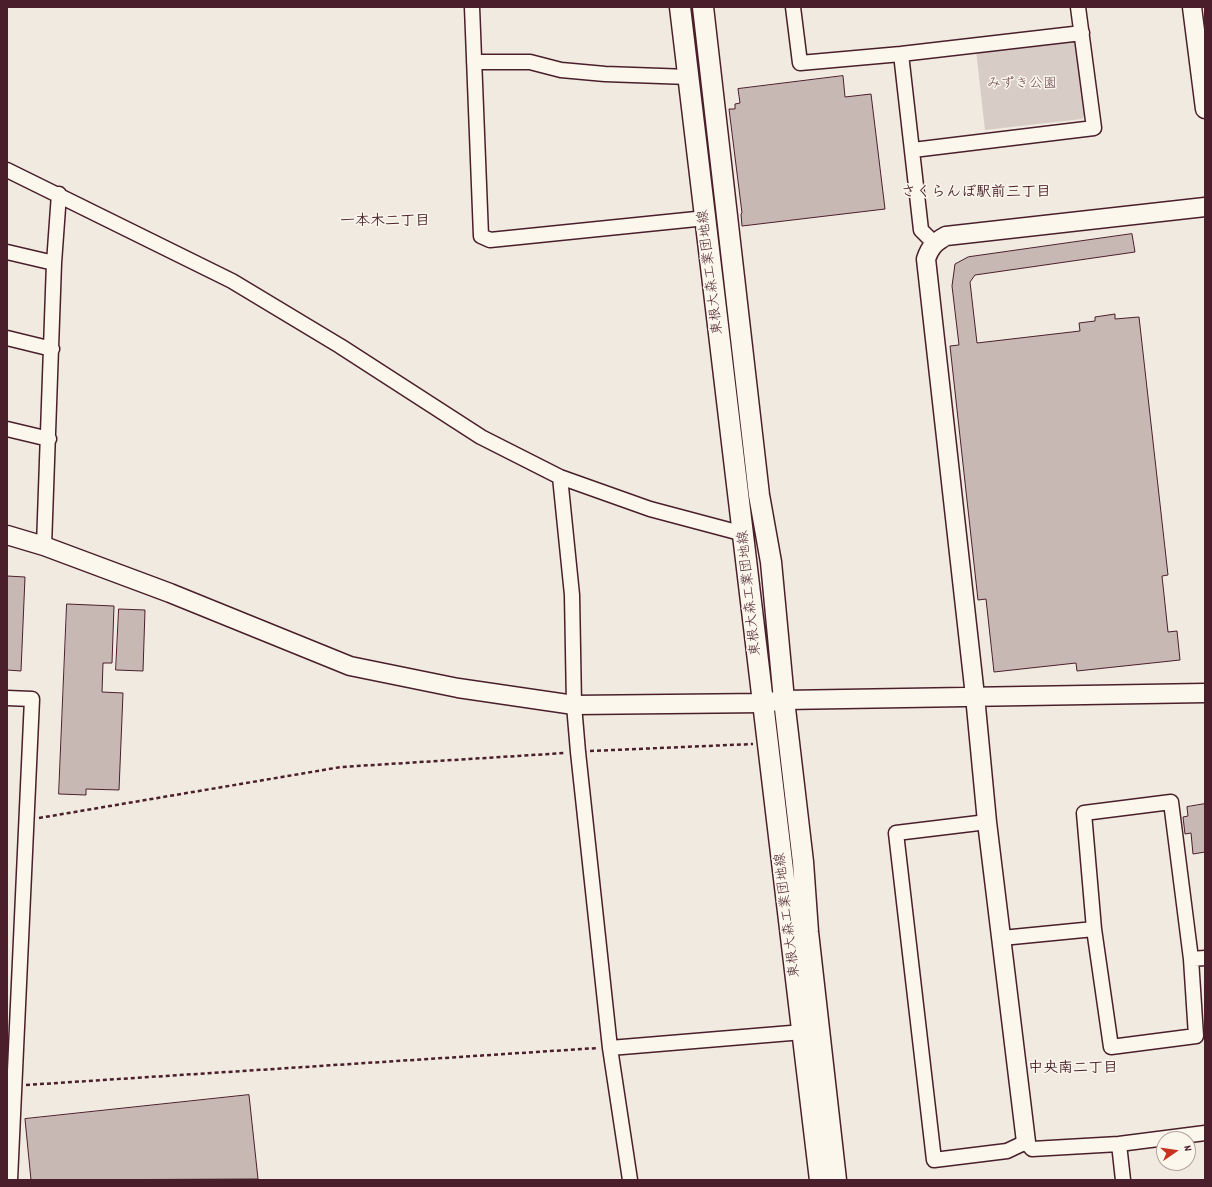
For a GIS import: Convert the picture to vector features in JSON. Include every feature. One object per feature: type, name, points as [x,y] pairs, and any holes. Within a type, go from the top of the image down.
[{"type":"main road","name":"東根大森工業団地線","points":[[680,7],[820,1180]]},
{"type":"main road","name":"東根大森工業団地線","points":[[703,7],[759,495],[771,562],[784,700],[803,862],[808,932],[836,1180]]},
{"type":"street","points":[[472,7],[481,236],[490,240],[706,218]]},
{"type":"street","points":[[793,7],[800,63],[901,54],[1082,33]]},
{"type":"street","points":[[913,150],[1094,128],[1078,7]]},
{"type":"street","points":[[1192,7],[1205,108]]},
{"type":"street","points":[[901,54],[921,230],[934,242]]},
{"type":"street","points":[[474,62],[530,62],[561,70],[605,74],[689,77]]},
{"type":"street","points":[[7,170],[59,194],[232,281],[340,346],[481,437],[560,476],[650,508],[744,534]]},
{"type":"street","points":[[44,546],[49,439],[54,264],[59,194]]},
{"type":"street","points":[[1205,207],[946,236],[934,242],[926,259],[975,696],[987,822],[1026,1142],[1032,1150],[1119,1144],[1205,1133]]},
{"type":"street","points":[[7,252],[54,264]]},
{"type":"street","points":[[7,338],[52,349]]},
{"type":"street","points":[[7,429],[49,439]]},
{"type":"street","points":[[560,476],[572,596],[574,705],[578,752],[610,1048],[630,1180]]},
{"type":"street","points":[[7,535],[44,546],[170,593],[350,666],[458,688],[574,705],[763,702],[784,700],[975,696],[1205,693]]},
{"type":"street","points":[[7,698],[32,699],[25,820],[10,1180]]},
{"type":"street","points":[[1171,802],[1198,958],[1196,1036],[1111,1047],[1094,929],[1084,812],[1171,802]]},
{"type":"street","points":[[987,822],[896,833],[934,1160],[1007,1151],[1026,1142]]},
{"type":"street","points":[[1002,938],[1094,929]]},
{"type":"street","points":[[610,1048],[803,1032]]},
{"type":"street","points":[[1119,1144],[1123,1180]]},
{"type":"path","points":[[25,820],[341,767],[578,752],[768,743]]},
{"type":"path","points":[[14,1086],[610,1048]]},
{"type":"green space","name":"みずき公園","points":[[1075,38],[1080,44],[1088,110],[1082,119],[985,130],[976,50]]},
{"type":"building","points":[[843,76],[845,97],[871,94],[885,209],[742,226],[742,213],[729,109],[735,109],[735,104],[740,103],[738,89]]},
{"type":"building","points":[[1132,234],[1135,252],[975,275],[970,282],[977,343],[1080,331],[1079,323],[1095,321],[1095,317],[1115,314],[1115,319],[1139,317],[1168,575],[1162,576],[1168,632],[1177,631],[1180,660],[1077,671],[1076,663],[994,672],[986,599],[978,600],[950,346],[959,345],[952,286],[955,264],[968,257]]},
{"type":"building","points":[[7,576],[25,577],[21,671],[7,670]]},
{"type":"building","points":[[67,604],[114,606],[112,663],[103,663],[102,692],[123,693],[119,790],[86,789],[86,795],[59,794]]},
{"type":"building","points":[[119,609],[145,610],[143,671],[116,670]]},
{"type":"building","points":[[1205,804],[1205,852],[1193,854],[1191,833],[1185,834],[1183,817],[1188,816],[1187,807]]},
{"type":"building","points":[[249,1095],[258,1179],[31,1180],[25,1119]]},
{"type":"district","name":"さくらんぼ駅前三丁目","points":[[976,194]]},
{"type":"district","name":"一本木二丁目","points":[[385,223]]},
{"type":"district","name":"中央南二丁目","points":[[1073,1070]]}]
